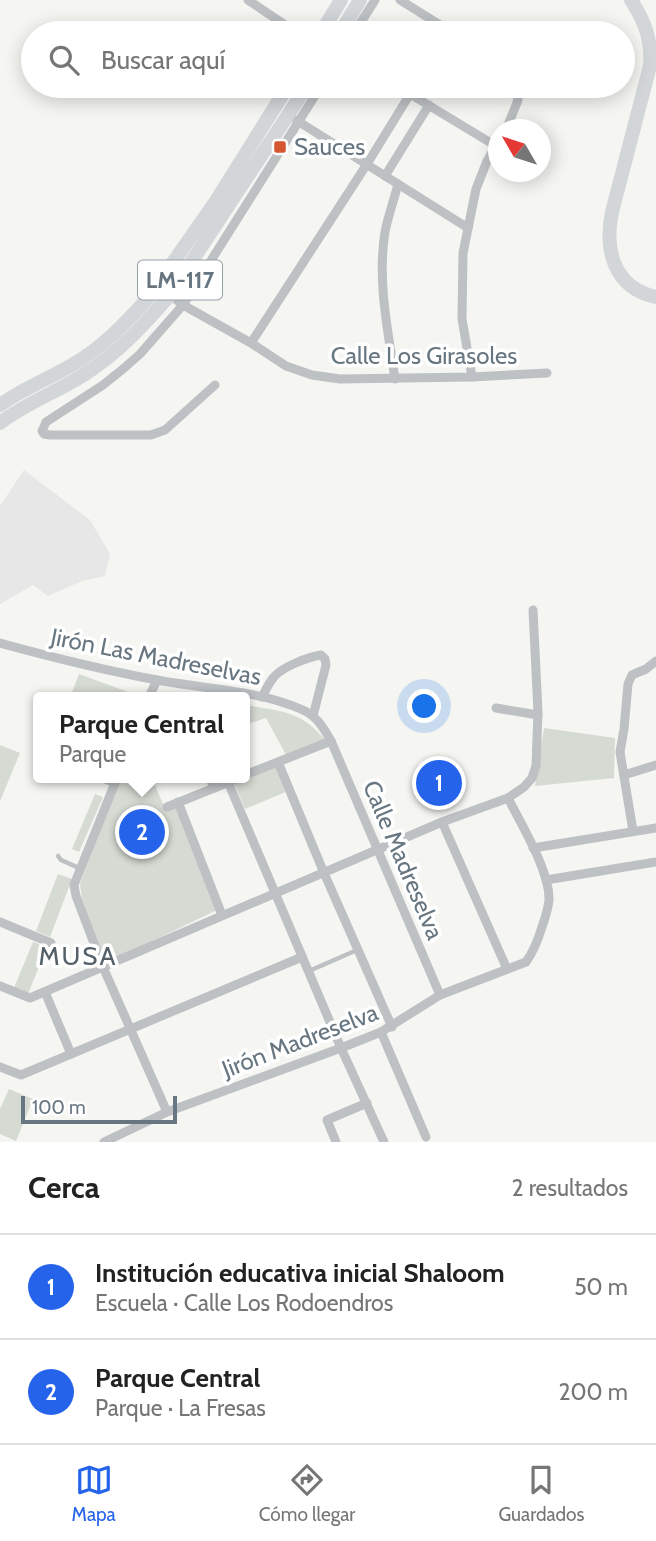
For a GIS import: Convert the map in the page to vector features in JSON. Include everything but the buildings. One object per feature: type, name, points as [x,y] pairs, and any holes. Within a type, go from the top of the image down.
[{"type":"main road","points":[[328,21],[341,0]]},
{"type":"main road","points":[[347,21],[360,0]]},
{"type":"main road","points":[[631,0],[646,27],[651,58],[647,83],[612,212],[609,246],[613,263],[621,276],[638,290],[656,297]]},
{"type":"main road","name":"LM-117","points":[[0,405],[97,349],[139,309],[216,201],[280,98]]},
{"type":"main road","name":"LM-117","points":[[0,423],[24,406],[75,380],[110,356],[136,333],[169,296],[294,118],[302,98]]},
{"type":"street","points":[[248,0],[279,21]]},
{"type":"street","points":[[362,21],[375,0]]},
{"type":"street","points":[[400,0],[433,21]]},
{"type":"street","points":[[215,385],[165,430],[151,435],[50,435],[41,431],[46,422],[103,385],[131,362],[183,305],[294,118],[311,98]]},
{"type":"street","points":[[251,343],[407,98]]},
{"type":"street","points":[[421,98],[488,139]]},
{"type":"street","points":[[510,119],[518,98]]},
{"type":"street","points":[[385,176],[429,105]]},
{"type":"street","points":[[294,118],[468,228]]},
{"type":"street","points":[[472,377],[461,319],[463,253],[476,189],[488,159]]},
{"type":"street","points":[[395,379],[382,281],[385,232],[398,184]]},
{"type":"street","name":"Calle Los Girasoles","points":[[159,284],[169,296],[183,305],[286,366],[312,375],[340,379],[395,379],[547,373]]},
{"type":"street","points":[[0,986],[30,998],[442,822],[508,798],[524,788],[532,778],[536,766],[538,715],[533,610]]},
{"type":"street","name":"Jirón Las Madreselvas","points":[[0,643],[81,664],[231,692]]},
{"type":"street","points":[[250,773],[331,741],[321,723],[313,716],[326,665],[320,655],[282,670],[271,680],[262,697]]},
{"type":"street","points":[[633,831],[620,752],[628,684],[632,675],[656,662]]},
{"type":"street","points":[[151,692],[157,680]]},
{"type":"street","name":"Jirón Las Madreselvas","points":[[250,695],[304,710],[313,716]]},
{"type":"street","points":[[496,708],[538,715]]},
{"type":"street","name":"Calle Madreselva","points":[[331,741],[440,995]]},
{"type":"street","points":[[278,762],[392,1027]]},
{"type":"street","points":[[624,775],[656,765]]},
{"type":"street","points":[[115,783],[74,885],[75,896],[167,1112]]},
{"type":"street","points":[[212,783],[214,788]]},
{"type":"street","points":[[167,807],[226,783]]},
{"type":"street","points":[[228,783],[384,1142]]},
{"type":"street","points":[[508,798],[546,880],[656,862]]},
{"type":"street","points":[[177,802],[222,915]]},
{"type":"street","points":[[442,822],[507,969]]},
{"type":"street","points":[[533,848],[656,828]]},
{"type":"street","name":"Jirón Madreselva","points":[[104,1142],[167,1112],[381,1032],[440,995],[526,962],[533,953],[547,912],[549,899],[546,880]]},
{"type":"street","points":[[0,922],[51,943]]},
{"type":"street","points":[[0,1067],[21,1075],[302,957]]},
{"type":"street","points":[[45,992],[71,1054]]},
{"type":"street","points":[[381,1032],[426,1137]]},
{"type":"street","points":[[336,1142],[327,1120],[367,1103]]},
{"type":"lane","points":[[58,856],[80,869]]},
{"type":"lane","points":[[308,971],[358,950]]},
{"type":"shaded area","points":[[24,470],[90,520],[110,554],[105,576],[82,581],[48,596],[33,585],[0,604],[0,506]]},
{"type":"shaded area","points":[[79,674],[128,692],[72,692]]},
{"type":"shaded area","points":[[250,706],[280,711],[299,718],[325,740],[286,755],[266,718],[250,723]]},
{"type":"shaded area","points":[[544,728],[615,738],[614,778],[535,786]]},
{"type":"shaded area","points":[[0,745],[20,753],[0,801]]},
{"type":"shaded area","points":[[277,765],[288,791],[245,809],[234,783],[250,783],[250,776]]},
{"type":"shaded area","points":[[118,783],[154,783],[166,811],[176,808],[217,910],[104,964],[82,898],[80,884]]},
{"type":"shaded area","points":[[95,794],[103,797],[79,852],[72,849]]},
{"type":"shaded area","points":[[58,874],[72,879],[50,937],[36,931]]},
{"type":"shaded area","points":[[33,942],[47,947],[28,994],[14,988]]},
{"type":"shaded area","points":[[9,1089],[33,1099],[16,1141],[0,1134],[0,1109]]},
{"type":"place","name":"Sauces","points":[[280,147]]},
{"type":"place","name":"Institución educativa inicial Shaloom","points":[[439,783]]},
{"type":"place","name":"Parque Central","points":[[142,832]]},
{"type":"district","name":"MUSA","points":[[78,956]]}]
